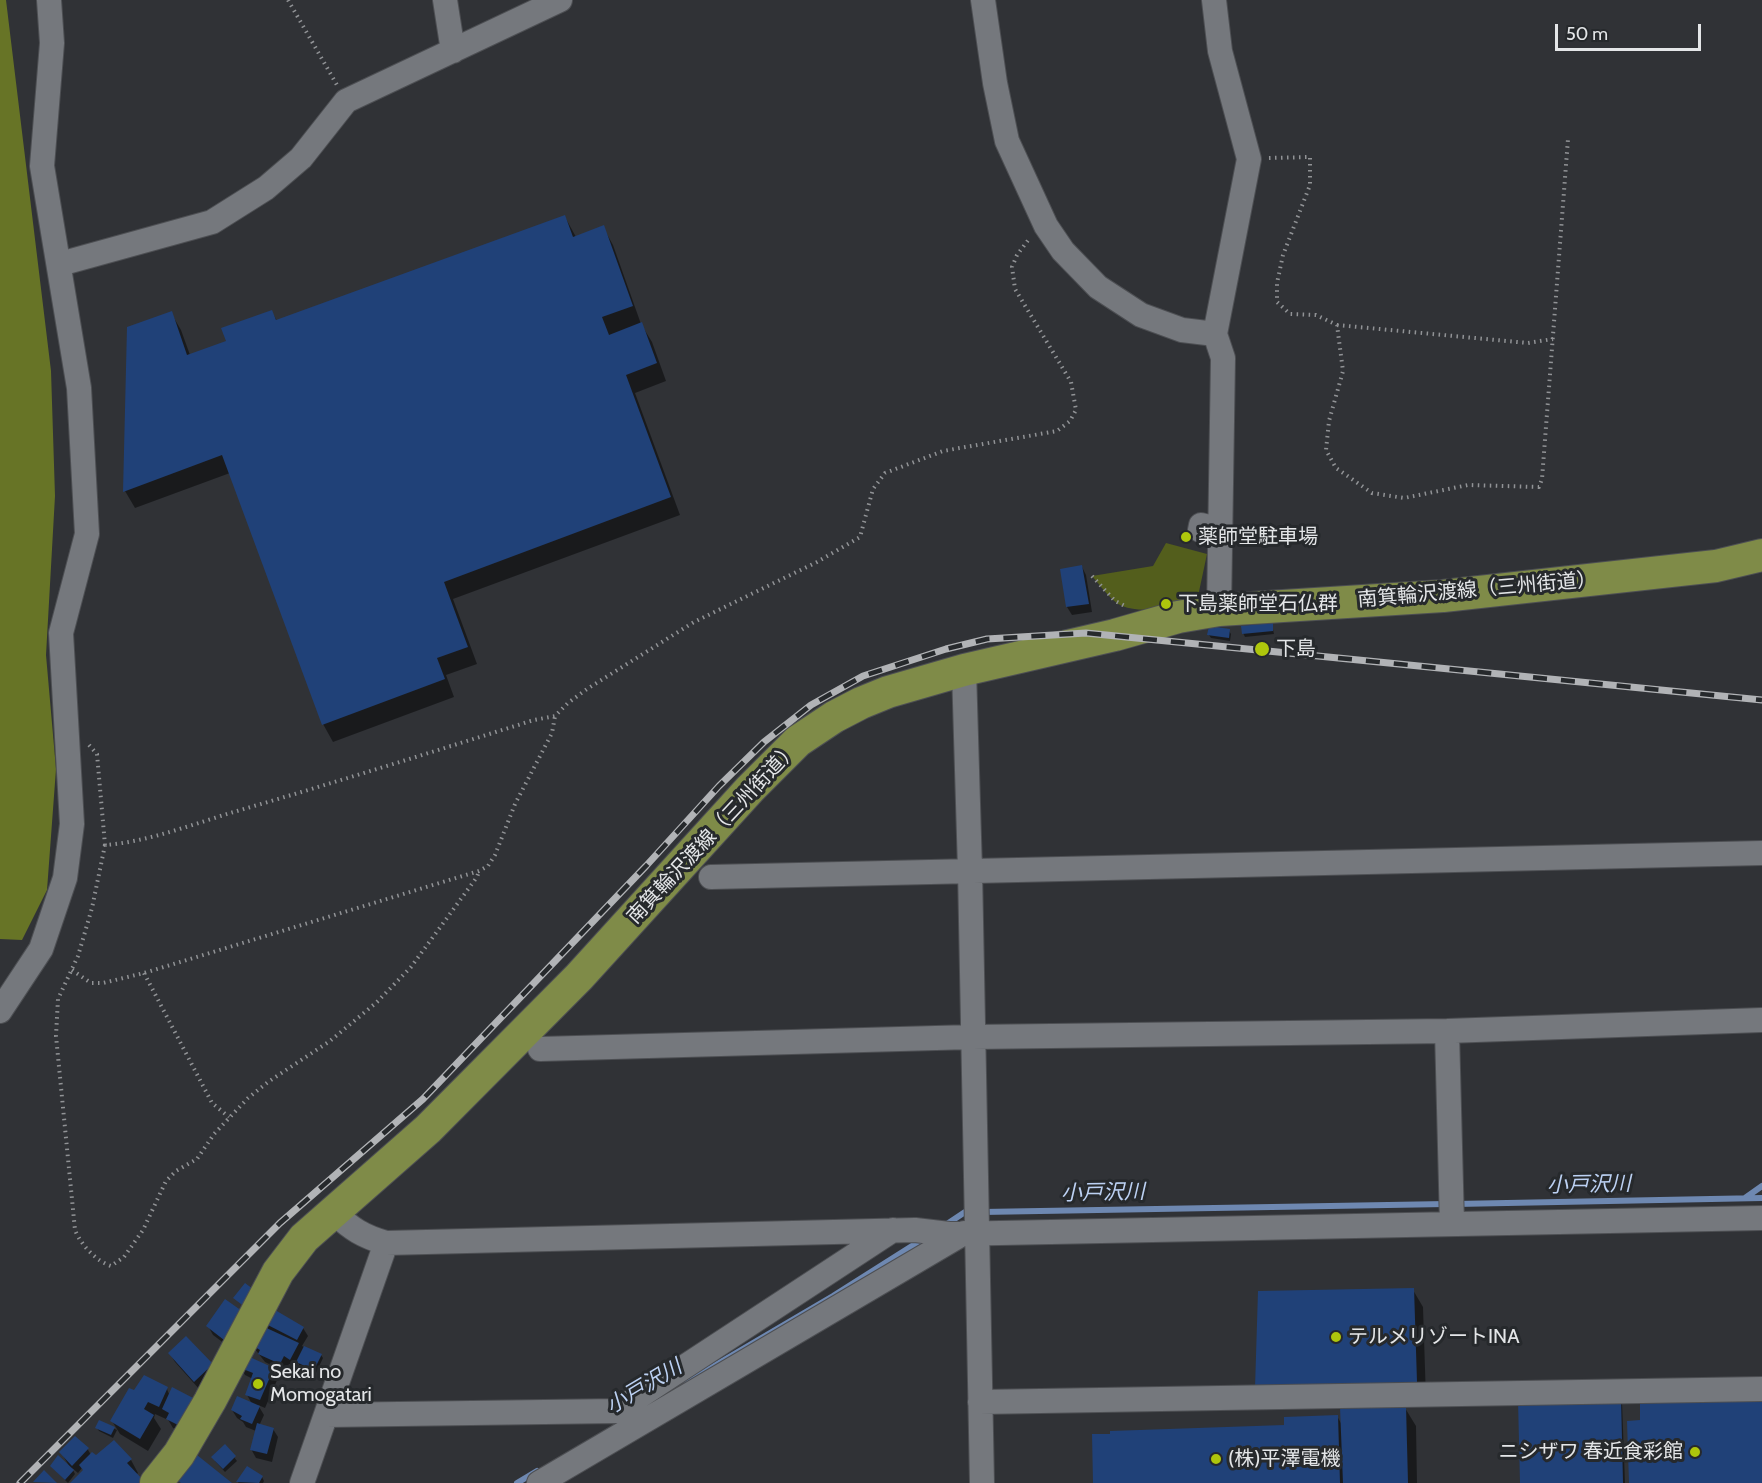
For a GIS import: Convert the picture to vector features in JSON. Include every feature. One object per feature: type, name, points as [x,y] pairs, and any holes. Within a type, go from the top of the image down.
[{"type":"main road","name":"南箕輪沢渡線（三州街道）","points":[[156,1483],[179,1454],[210,1401],[278,1272],[304,1238],[428,1129],[579,977],[750,789],[798,741],[861,703],[888,692],[964,670],[1115,635],[1178,617],[1219,610],[1443,596],[1716,566],[1762,555]]},
{"type":"street","points":[[0,1011],[41,949],[65,878],[72,824],[61,633],[87,534],[79,388],[42,166],[52,43],[49,0]]},
{"type":"street","points":[[445,0],[453,51]]},
{"type":"street","points":[[60,264],[212,222],[266,188],[301,158],[346,101],[560,0]]},
{"type":"street","points":[[983,0],[995,83],[1007,141],[1046,226],[1063,251],[1098,287],[1141,315],[1182,330],[1215,334]]},
{"type":"street","points":[[1214,0],[1220,51],[1249,159],[1215,334],[1223,358],[1211,530],[1219,610]]},
{"type":"street","points":[[964,670],[976,1199],[967,1231],[980,1402],[988,1449],[982,1483]]},
{"type":"street","points":[[711,877],[1762,853]]},
{"type":"street","points":[[540,1049],[972,1037],[1447,1031],[1762,1020]]},
{"type":"street","points":[[1447,1031],[1452,1220]]},
{"type":"street","points":[[334,1213],[353,1230],[367,1238],[386,1243],[904,1230],[967,1231],[1452,1220],[1762,1218]]},
{"type":"street","points":[[326,1415],[617,1411],[904,1230]]},
{"type":"street","points":[[539,1483],[967,1231]]},
{"type":"street","points":[[302,1483],[386,1243]]},
{"type":"street","points":[[980,1402],[1762,1389]]},
{"type":"path","points":[[288,0],[346,101]]},
{"type":"path","points":[[1337,325],[1343,371],[1329,421],[1326,450],[1336,468],[1372,493],[1404,498],[1468,484],[1539,487],[1542,479],[1568,140]]},
{"type":"path","points":[[1249,159],[1310,158],[1310,185],[1283,255],[1277,283],[1277,302],[1290,314],[1316,315],[1337,325],[1528,343],[1553,339]]},
{"type":"path","points":[[105,845],[119,844],[305,792],[534,720],[555,716],[587,689],[694,622],[817,562],[860,537],[873,489],[885,473],[943,451],[1058,431],[1070,421],[1076,410],[1071,382],[1015,289],[1012,267],[1017,255],[1032,236],[1046,226]]},
{"type":"path","points":[[72,970],[91,983],[103,983],[144,973],[479,871],[488,866],[495,855],[515,804],[552,733],[555,716]]},
{"type":"path","points":[[68,735],[82,737],[97,754],[105,845],[92,908],[72,970],[58,999],[56,1036],[66,1157],[75,1230],[78,1237],[100,1263],[111,1266],[124,1257],[143,1230],[166,1181],[176,1171],[198,1160],[214,1134],[248,1098],[330,1041],[377,1002],[411,967],[477,877],[479,871]]},
{"type":"path","points":[[144,973],[212,1103],[229,1117]]},
{"type":"green space","points":[[0,0],[6,0],[51,371],[55,496],[46,655],[56,769],[47,890],[22,940],[0,939]]},
{"type":"green space","points":[[1166,543],[1207,554],[1197,601],[1160,608],[1131,609],[1114,600],[1092,576],[1153,566]]},
{"type":"building","points":[[565,215],[573,237],[604,225],[633,306],[602,317],[609,335],[642,322],[657,363],[626,375],[671,497],[444,582],[468,647],[437,658],[445,679],[322,725],[222,455],[123,492],[127,327],[172,311],[187,355],[226,341],[221,328],[272,310],[276,320]]},
{"type":"building","points":[[1082,565],[1089,604],[1066,607],[1060,569]]},
{"type":"building","points":[[1273,623],[1273,631],[1242,634],[1241,626]]},
{"type":"building","points":[[1209,626],[1230,629],[1229,638],[1207,635]]},
{"type":"building","points":[[245,1283],[257,1292],[245,1307],[233,1298]]},
{"type":"building","name":"テルメリゾートINA","points":[[1414,1288],[1417,1382],[1255,1388],[1258,1291]]},
{"type":"building","points":[[225,1299],[242,1311],[224,1340],[206,1326]]},
{"type":"building","points":[[270,1307],[304,1327],[297,1340],[262,1322]]},
{"type":"building","points":[[260,1325],[299,1343],[290,1360],[284,1356],[280,1364],[258,1354],[260,1350],[250,1344]]},
{"type":"building","points":[[186,1336],[213,1364],[194,1382],[168,1353]]},
{"type":"building","points":[[304,1346],[322,1354],[314,1370],[296,1362]]},
{"type":"building","name":"Sekai no Momogatari","points":[[243,1354],[274,1368],[260,1400],[245,1395],[253,1373],[238,1367]]},
{"type":"building","points":[[144,1375],[168,1387],[159,1407],[148,1402],[144,1409],[154,1415],[140,1439],[110,1421],[129,1388],[134,1390]]},
{"type":"building","points":[[172,1387],[195,1399],[180,1426],[166,1419],[169,1413],[162,1409]]},
{"type":"building","points":[[237,1396],[260,1406],[252,1424],[240,1419],[242,1416],[231,1410]]},
{"type":"building","points":[[1621,1397],[1623,1483],[1520,1483],[1518,1400]]},
{"type":"building","name":"ニシザワ 春近食彩館","points":[[1762,1398],[1762,1483],[1629,1483],[1627,1421],[1640,1420],[1640,1400]]},
{"type":"building","points":[[1406,1406],[1408,1483],[1343,1483],[1340,1407]]},
{"type":"building","name":"(株)平澤電機","points":[[1338,1415],[1340,1483],[1093,1483],[1092,1434],[1110,1434],[1110,1431],[1284,1425],[1284,1417]]},
{"type":"building","points":[[99,1420],[115,1427],[111,1435],[95,1428]]},
{"type":"building","points":[[257,1423],[274,1428],[267,1454],[250,1450]]},
{"type":"building","points":[[75,1436],[89,1448],[72,1466],[59,1452]]},
{"type":"building","points":[[114,1440],[132,1459],[127,1463],[144,1481],[141,1483],[70,1483],[83,1470],[79,1465],[92,1452],[96,1455]]},
{"type":"building","points":[[225,1444],[236,1456],[223,1469],[211,1457]]},
{"type":"building","points":[[58,1455],[74,1470],[65,1480],[50,1466]]},
{"type":"building","points":[[197,1455],[232,1483],[181,1483],[177,1480]]},
{"type":"building","points":[[247,1466],[263,1476],[259,1483],[236,1482]]},
{"type":"building","points":[[44,1470],[57,1483],[33,1482]]},
{"type":"waterway","name":"小戸沢川","points":[[1745,1198],[1762,1186]]},
{"type":"waterway","name":"小戸沢川","points":[[1456,1204],[1762,1198]]},
{"type":"waterway","name":"小戸沢川","points":[[982,1212],[1446,1204]]},
{"type":"waterway","name":"小戸沢川","points":[[944,1226],[965,1212],[972,1212]]},
{"type":"waterway","name":"小戸沢川","points":[[644,1407],[833,1296],[923,1239]]},
{"type":"waterway","name":"小戸沢川","points":[[517,1483],[537,1471]]},
{"type":"railway","points":[[20,1483],[280,1223],[423,1099],[646,866],[719,786],[764,742],[811,705],[863,676],[946,649],[987,639],[1086,633],[1762,700]]},
{"type":"place","name":"薬師堂駐車場","points":[[1186,537]]},
{"type":"place","name":"下島薬師堂石仏群","points":[[1166,604]]},
{"type":"place","name":"下島","points":[[1262,649]]},
{"type":"place","name":"テルメリゾートINA","points":[[1336,1337]]},
{"type":"place","name":"Sekai no Momogatari","points":[[258,1384]]},
{"type":"place","name":"ニシザワ 春近食彩館","points":[[1695,1452]]},
{"type":"place","name":"(株)平澤電機","points":[[1216,1459]]}]
